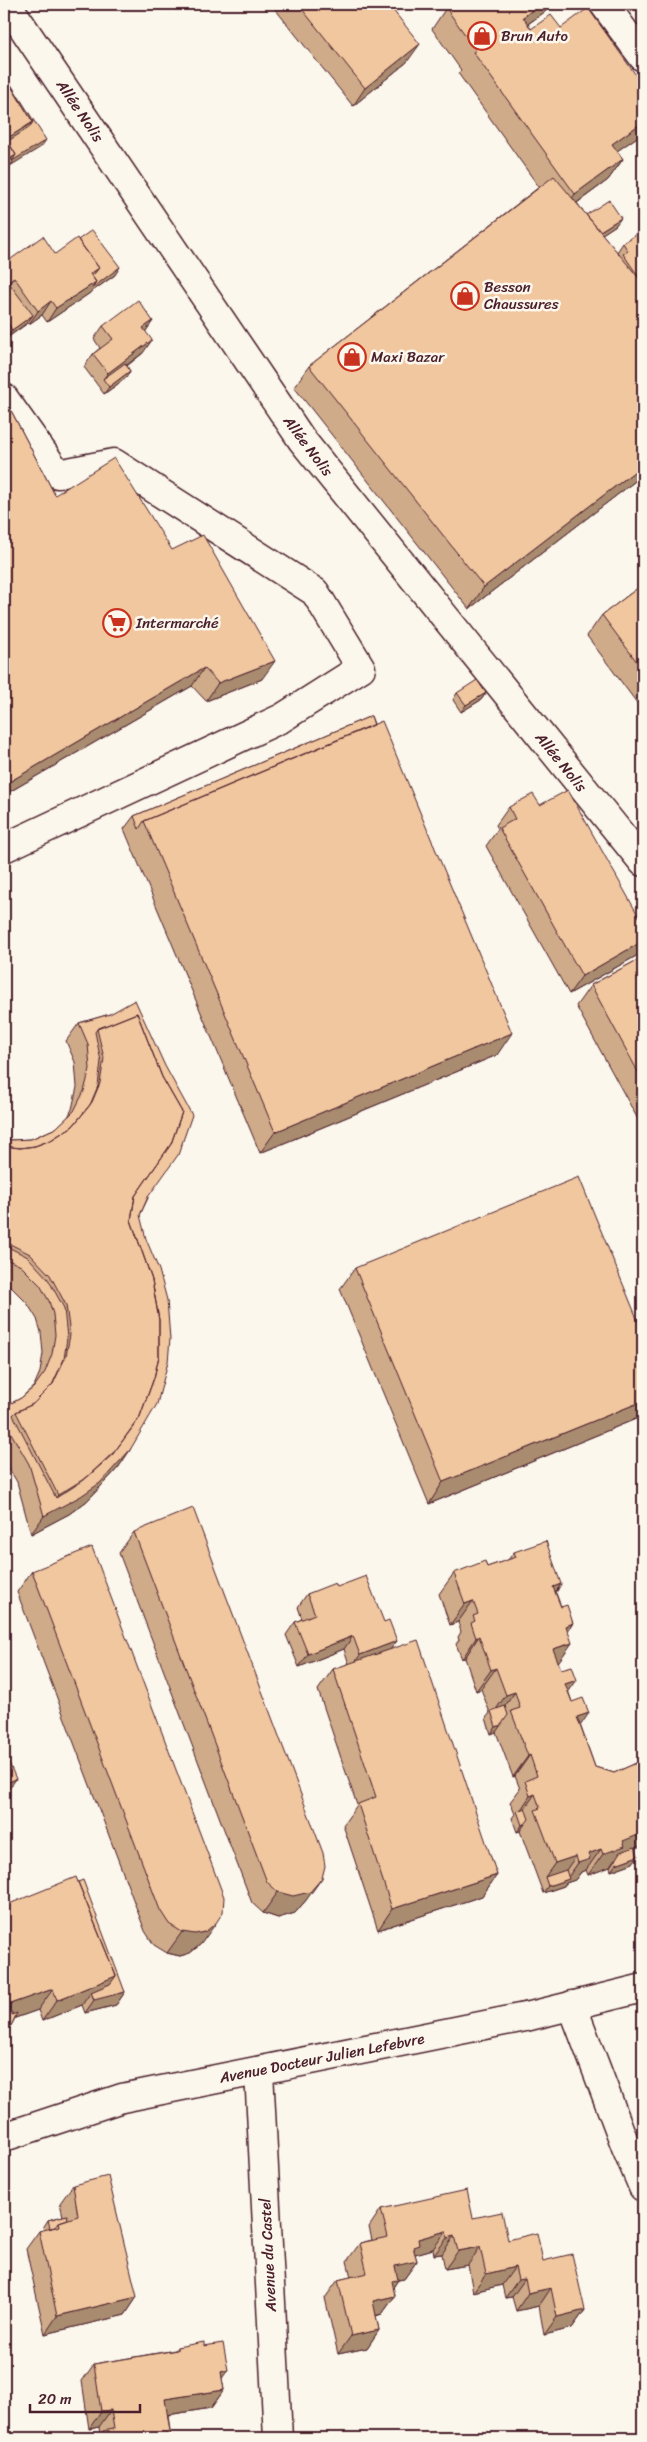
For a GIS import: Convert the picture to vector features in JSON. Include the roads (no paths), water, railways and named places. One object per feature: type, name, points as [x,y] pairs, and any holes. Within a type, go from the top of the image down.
[{"type":"street","name":"Allée Nolis","points":[[7,4],[302,440],[643,862]]},
{"type":"street","points":[[604,4],[643,58]]},
{"type":"street","points":[[4,398],[58,474],[114,463],[315,592],[361,668],[282,718],[4,848]]},
{"type":"street","name":"Avenue Docteur Julien Lefebvre","points":[[4,2138],[122,2098],[259,2072],[530,2016],[643,1988]]},
{"type":"street","points":[[572,2006],[643,2187]]},
{"type":"street","name":"Avenue du Castel","points":[[259,2072],[278,2438]]},
{"type":"place","name":"Brun Auto","points":[[482,36]]},
{"type":"place","name":"Besson Chaussures","points":[[465,296]]},
{"type":"place","name":"Maxi Bazar","points":[[352,357]]},
{"type":"place","name":"Intermarché","points":[[117,623]]}]
